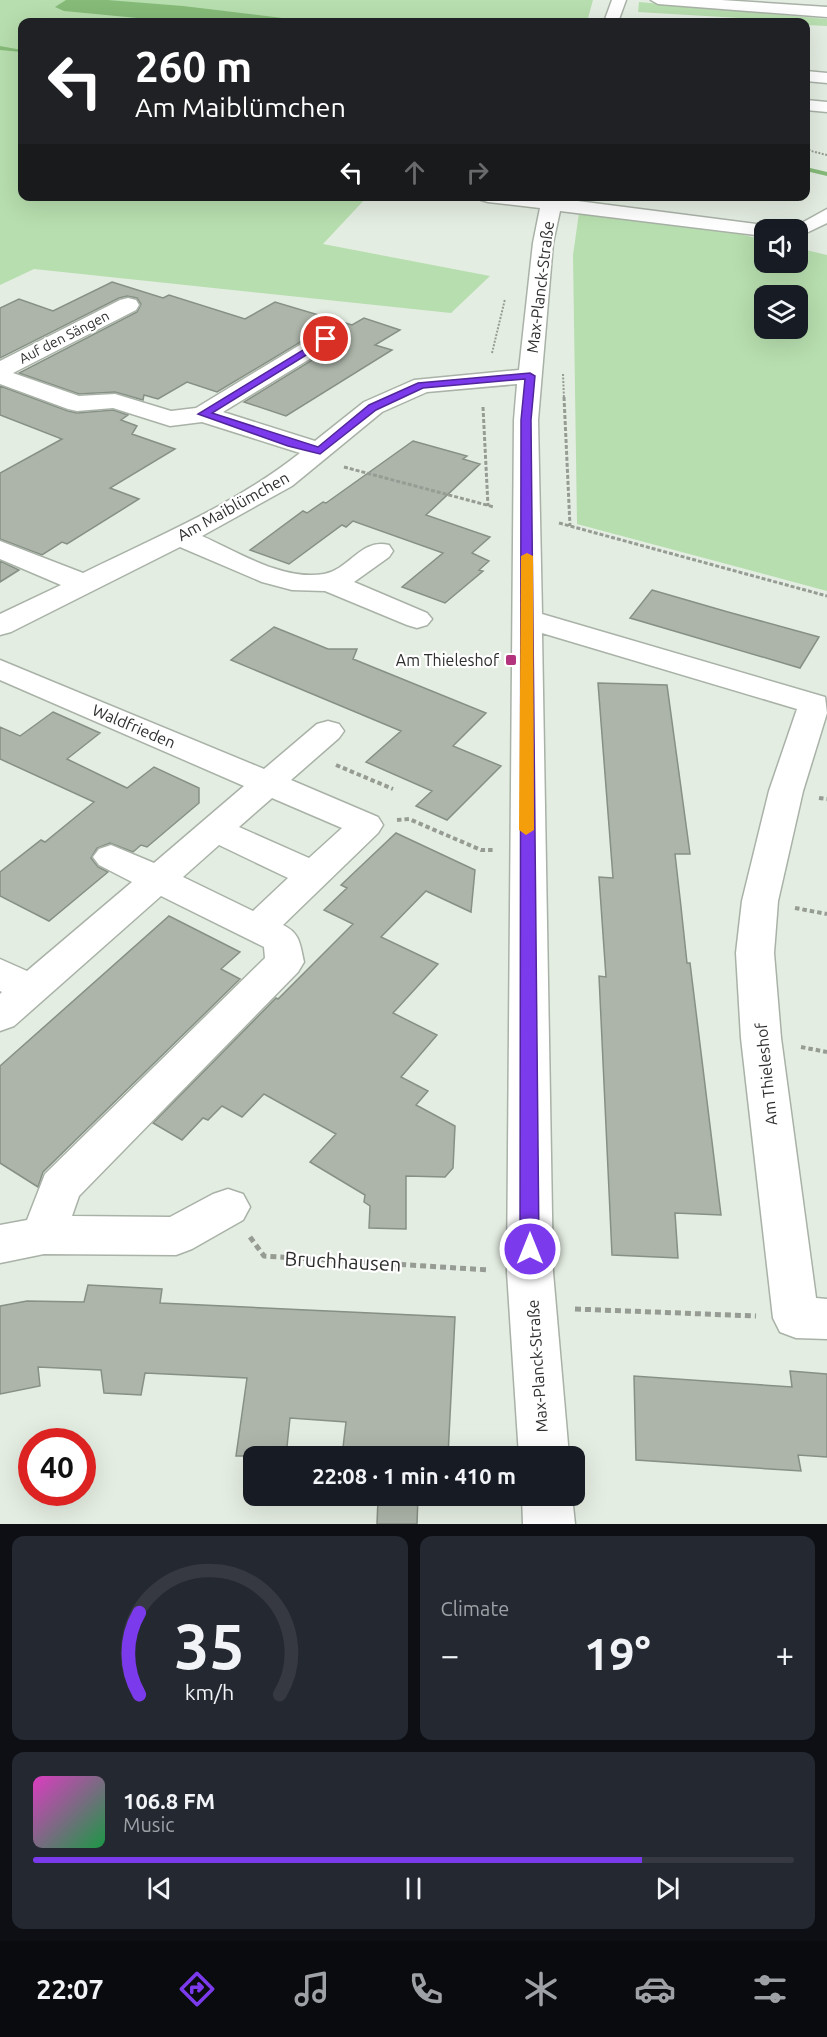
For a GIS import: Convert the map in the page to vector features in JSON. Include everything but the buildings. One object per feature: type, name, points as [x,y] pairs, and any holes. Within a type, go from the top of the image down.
[{"type":"main road","points":[[612,18],[619,0]]},
{"type":"main road","points":[[658,0],[827,12]]},
{"type":"main road","points":[[755,0],[827,5]]},
{"type":"main road","points":[[810,76],[827,78]]},
{"type":"main road","points":[[810,105],[827,106]]},
{"type":"main road","name":"Max-Planck-Straße","points":[[543,1446],[530,1272],[526,851],[526,420],[547,374],[543,243],[552,201]]},
{"type":"main road","points":[[559,201],[754,228]]},
{"type":"main road","points":[[808,225],[827,215]]},
{"type":"main road","name":"Auf den Sängen","points":[[0,370],[128,305]]},
{"type":"main road","name":"Auf den Sängen","points":[[0,376],[77,404],[115,400],[170,419],[203,414],[326,339]]},
{"type":"main road","name":"Am Maiblümchen","points":[[0,626],[169,542],[283,480],[373,407],[422,385],[547,374]]},
{"type":"main road","name":"Auf den Sängen","points":[[203,414],[292,444],[316,455]]},
{"type":"main road","points":[[169,542],[240,580]]},
{"type":"main road","points":[[169,542],[273,575],[312,583],[328,582],[346,576],[379,551]]},
{"type":"main road","points":[[0,549],[84,584]]},
{"type":"main road","points":[[328,582],[417,619]]},
{"type":"main road","name":"Am Thieleshof","points":[[527,619],[814,704],[786,791],[760,901],[755,953],[761,1038],[811,1319]]},
{"type":"main road","name":"Waldfrieden","points":[[0,669],[366,825]]},
{"type":"main road","points":[[0,1016],[15,982],[157,878],[317,741]]},
{"type":"main road","points":[[257,928],[366,825]]},
{"type":"main road","points":[[214,829],[314,875]]},
{"type":"main road","points":[[44,1235],[60,1187],[285,962],[281,940],[111,857]]},
{"type":"main road","points":[[0,1244],[44,1235],[176,1236],[228,1207]]},
{"type":"main road","points":[[548,1506],[549,1524]]},
{"type":"path","points":[[810,150],[827,155]]},
{"type":"path","points":[[547,374],[570,526]]},
{"type":"path","points":[[316,455],[827,596]]},
{"type":"path","points":[[317,741],[393,789]]},
{"type":"path","points":[[366,825],[409,819],[481,850],[526,851]]},
{"type":"path","name":"Bruchhausen","points":[[228,1207],[264,1256],[530,1272]]},
{"type":"path","points":[[532,1307],[811,1319]]},
{"type":"shaded area","points":[[0,0],[593,0],[588,18],[18,18],[18,201],[363,201],[323,244],[490,276],[451,313],[34,269],[0,285]]},
{"type":"shaded area","points":[[66,0],[107,0],[183,6],[282,18],[137,18],[64,11],[55,7]]},
{"type":"shaded area","points":[[639,2],[827,19],[827,26],[810,25],[810,18],[739,18],[638,12]]},
{"type":"shaded area","points":[[579,213],[726,231],[754,237],[754,273],[808,273],[808,250],[827,255],[827,591],[577,524],[573,255]]},
{"type":"waterway","points":[[0,48],[18,50]]},
{"type":"waterway","points":[[810,170],[827,174]]},
{"type":"slow traffic","points":[[526,830],[527,556]]},
{"type":"place","name":"Am Thieleshof","points":[[511,660]]},
{"type":"route","points":[[326,339],[203,414],[320,451],[373,407],[422,385],[482,378],[530,376],[526,420],[526,851],[530,1249]]}]
